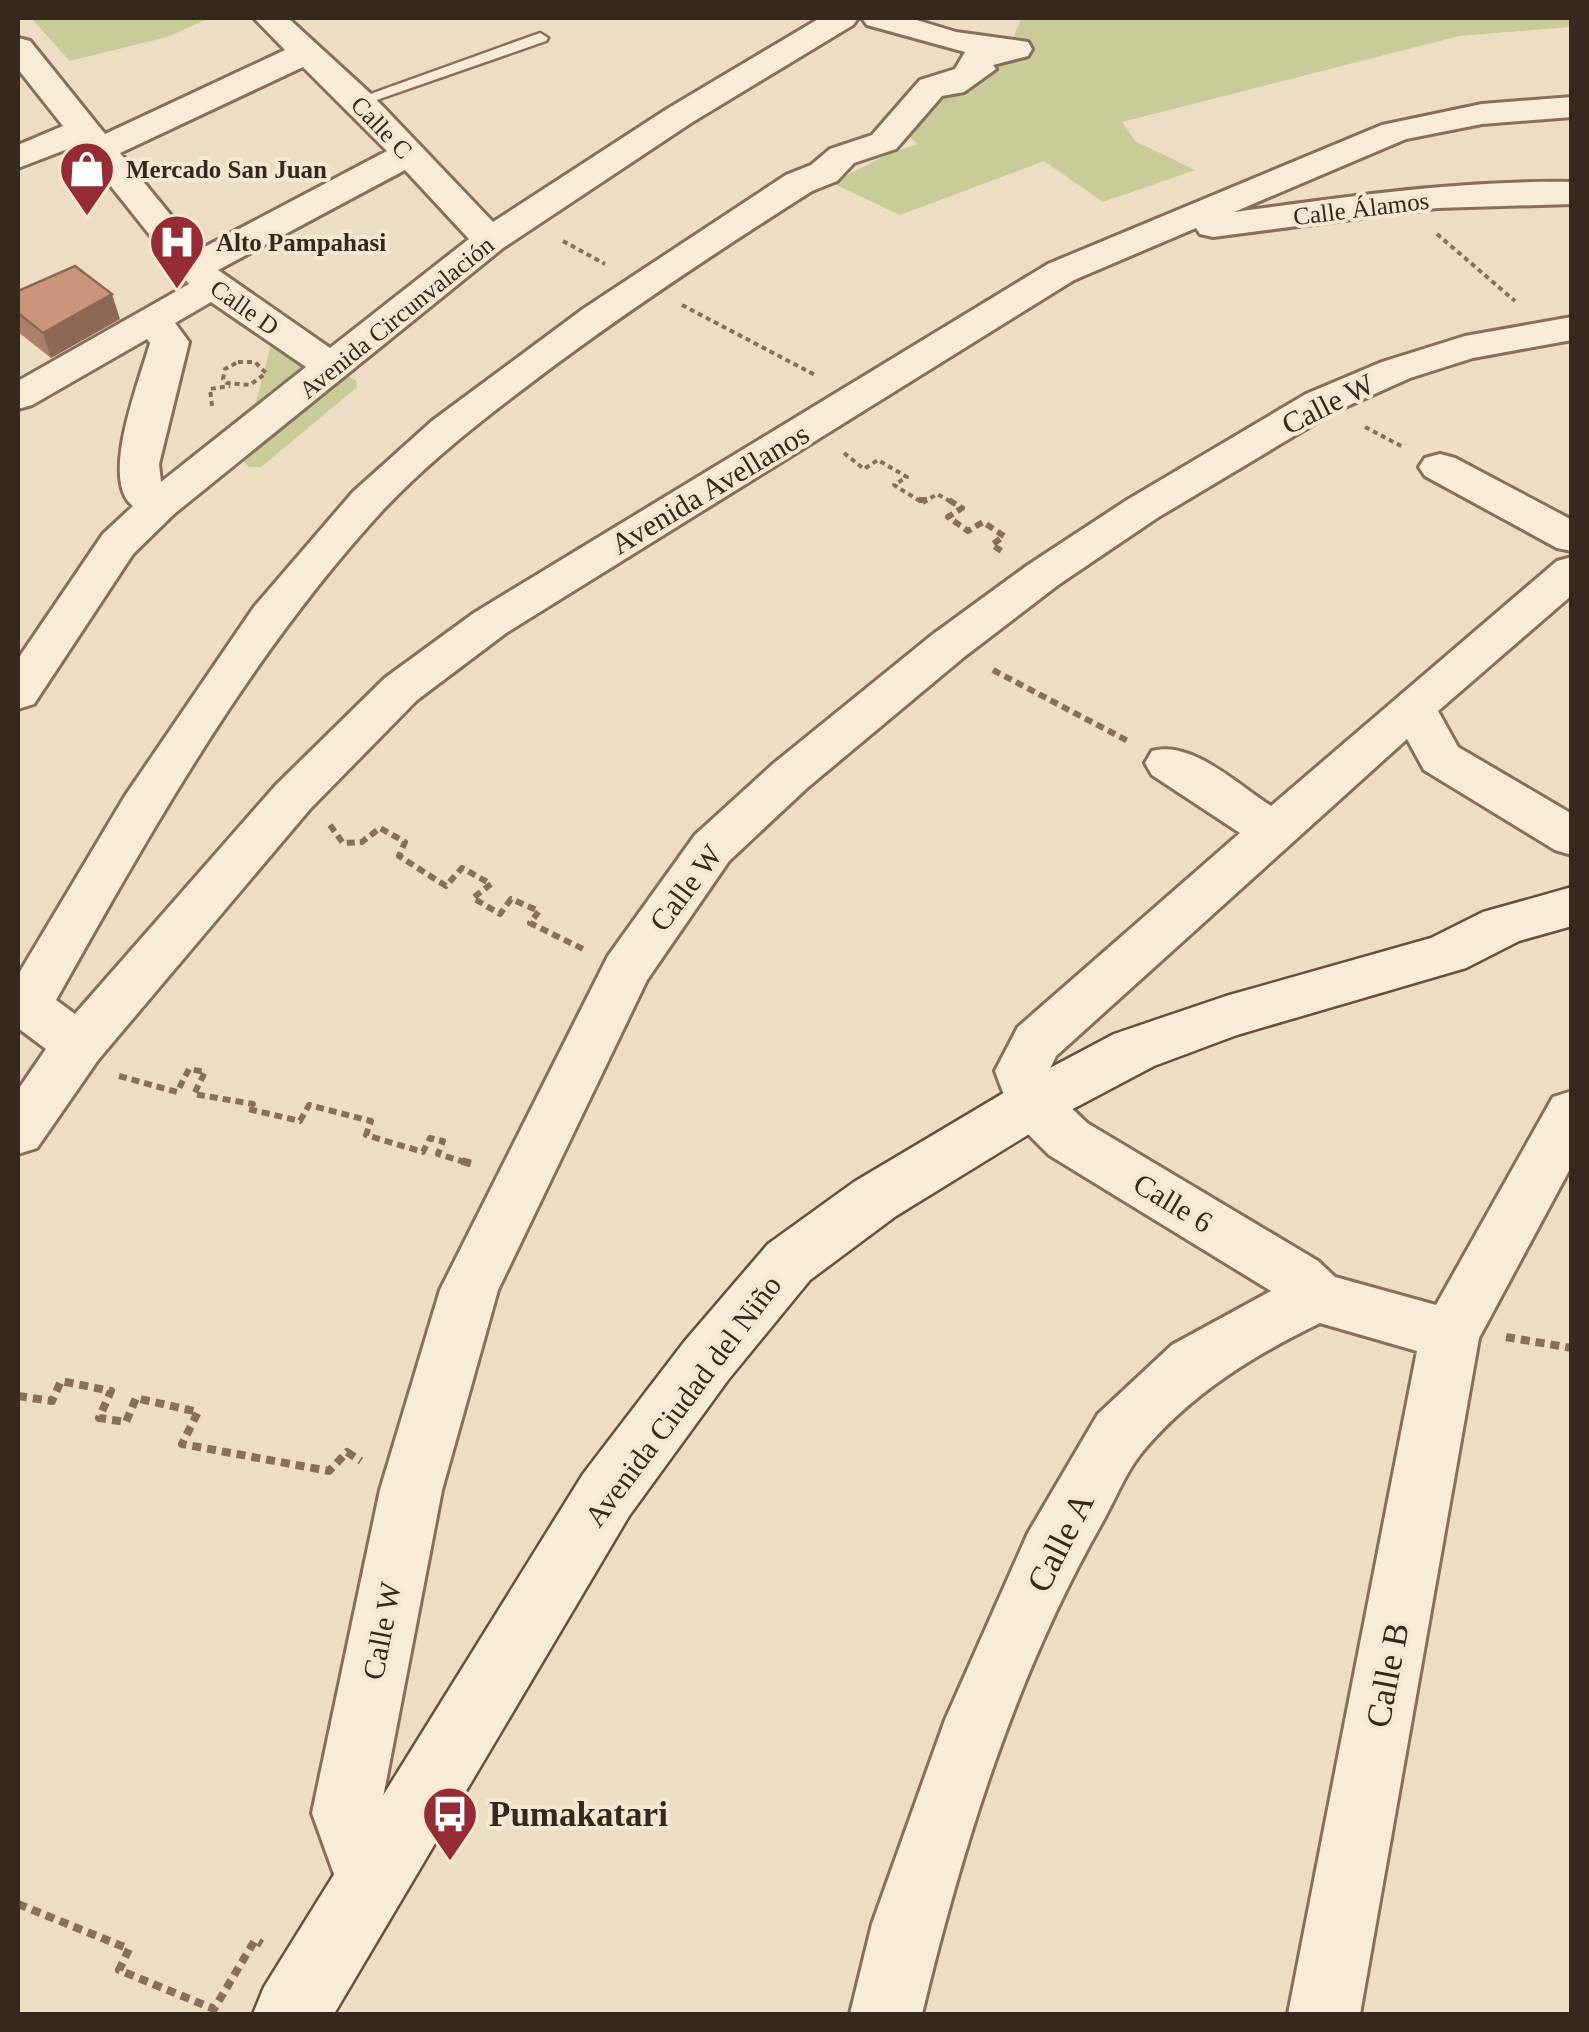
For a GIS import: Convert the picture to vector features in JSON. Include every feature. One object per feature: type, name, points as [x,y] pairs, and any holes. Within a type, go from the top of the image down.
[{"type":"main road","name":"Avenida Ciudad del Niño","points":[[291,2014],[606,1495],[706,1361],[789,1262],[875,1199],[1032,1104],[1134,1050],[1226,1017],[1447,954],[1502,926],[1572,906]]},
{"type":"main road","name":"Avenida Ciudad del Niño","points":[[1447,954],[1522,954],[1572,943]]},
{"type":"street","points":[[276,22],[318,18]]},
{"type":"street","name":"Avenida Circunvalación","points":[[18,692],[118,544],[160,505],[490,240],[679,116],[842,18]]},
{"type":"street","points":[[79,1045],[22,1015],[214,697],[369,500],[456,420],[641,283],[824,173],[842,156],[884,142],[932,87],[952,85],[978,70],[971,69],[975,60],[1016,50],[952,41],[878,18]]},
{"type":"street","name":"Calle C","points":[[276,22],[490,240]]},
{"type":"street","name":"Calle D","points":[[18,48],[203,277],[333,368]]},
{"type":"street","points":[[18,158],[90,141],[308,52]]},
{"type":"street","name":"Avenida Avellanos","points":[[18,1132],[79,1045],[293,797],[401,690],[490,624],[1060,272],[1394,132],[1447,119],[1535,107],[1572,107]]},
{"type":"street","points":[[18,397],[152,322],[203,277],[409,154]]},
{"type":"street","name":"Calle Álamos","points":[[1152,234],[1515,190],[1572,192]]},
{"type":"street","points":[[152,322],[170,342],[138,464],[142,493],[160,505]]},
{"type":"street","name":"Calle W","points":[[370,1880],[346,1814],[411,1490],[469,1290],[626,970],[712,848],[790,776],[948,646],[1043,575],[1142,510],[1320,402],[1396,370],[1466,348],[1560,330]]},
{"type":"street","points":[[1440,468],[1572,538]]},
{"type":"street","points":[[1032,1104],[1022,1071],[1037,1042],[1412,707],[1572,571]]},
{"type":"street","points":[[18,630],[40,620],[65,618]]},
{"type":"street","points":[[1412,707],[1441,758],[1572,837]]},
{"type":"street","points":[[1169,763],[1274,830]]},
{"type":"street","name":"Calle 6","points":[[1032,1104],[1068,1139],[1298,1278],[1317,1297]]},
{"type":"street","name":"Calle B","points":[[1324,2014],[1450,1335],[1572,1113]]},
{"type":"street","points":[[1317,1297],[1450,1335]]},
{"type":"street","name":"Calle A","points":[[886,2014],[907,1924],[978,1720],[1050,1554],[1120,1433],[1194,1364],[1252,1328],[1317,1297]]},
{"type":"lane","points":[[358,102],[540,38]]},
{"type":"path","points":[[1402,203],[1560,330]]},
{"type":"path","points":[[523,219],[860,398]]},
{"type":"path","points":[[255,362],[265,368],[263,378],[250,385],[226,383],[222,374],[230,365],[255,362]]},
{"type":"path","points":[[1320,402],[1440,468]]},
{"type":"path","points":[[812,427],[864,469],[878,460],[907,478],[894,485],[924,504],[937,494],[962,508],[948,517],[968,531],[982,522],[1004,536],[992,545],[1043,575]]},
{"type":"path","points":[[948,646],[1169,763]]},
{"type":"path","points":[[293,797],[336,830],[343,843],[362,842],[380,828],[404,842],[398,856],[446,886],[462,868],[491,884],[473,898],[500,914],[511,899],[539,910],[530,923],[626,970]]},
{"type":"path","points":[[79,1045],[116,1075],[176,1092],[189,1069],[205,1072],[194,1094],[253,1104],[248,1108],[300,1121],[309,1105],[371,1121],[366,1135],[423,1152],[430,1138],[443,1141],[438,1154],[521,1178]]},
{"type":"path","points":[[18,1396],[52,1401],[61,1380],[111,1391],[99,1418],[126,1422],[136,1398],[198,1412],[182,1444],[328,1472],[347,1452],[411,1490]]},
{"type":"path","points":[[18,1904],[129,1950],[119,1970],[214,2009],[248,1951]]},
{"type":"green space","points":[[31,18],[210,18],[167,37],[70,61]]},
{"type":"green space","points":[[1021,18],[1571,18],[1571,27],[1459,36],[1122,122],[1135,141],[1195,170],[1103,202],[1044,161],[900,215],[832,183],[918,144],[907,135],[935,101],[950,96],[985,68],[1023,47],[1014,36]]},
{"type":"green space","points":[[298,339],[356,381],[357,387],[261,467],[249,467],[241,458],[272,342]]},
{"type":"building","points":[[75,266],[112,294],[43,333],[18,313],[18,291]]},
{"type":"place","name":"Mercado San Juan","points":[[87,218]]},
{"type":"place","name":"Alto Pampahasi","points":[[177,291]]},
{"type":"place","name":"Pumakatari","points":[[450,1863]]}]
